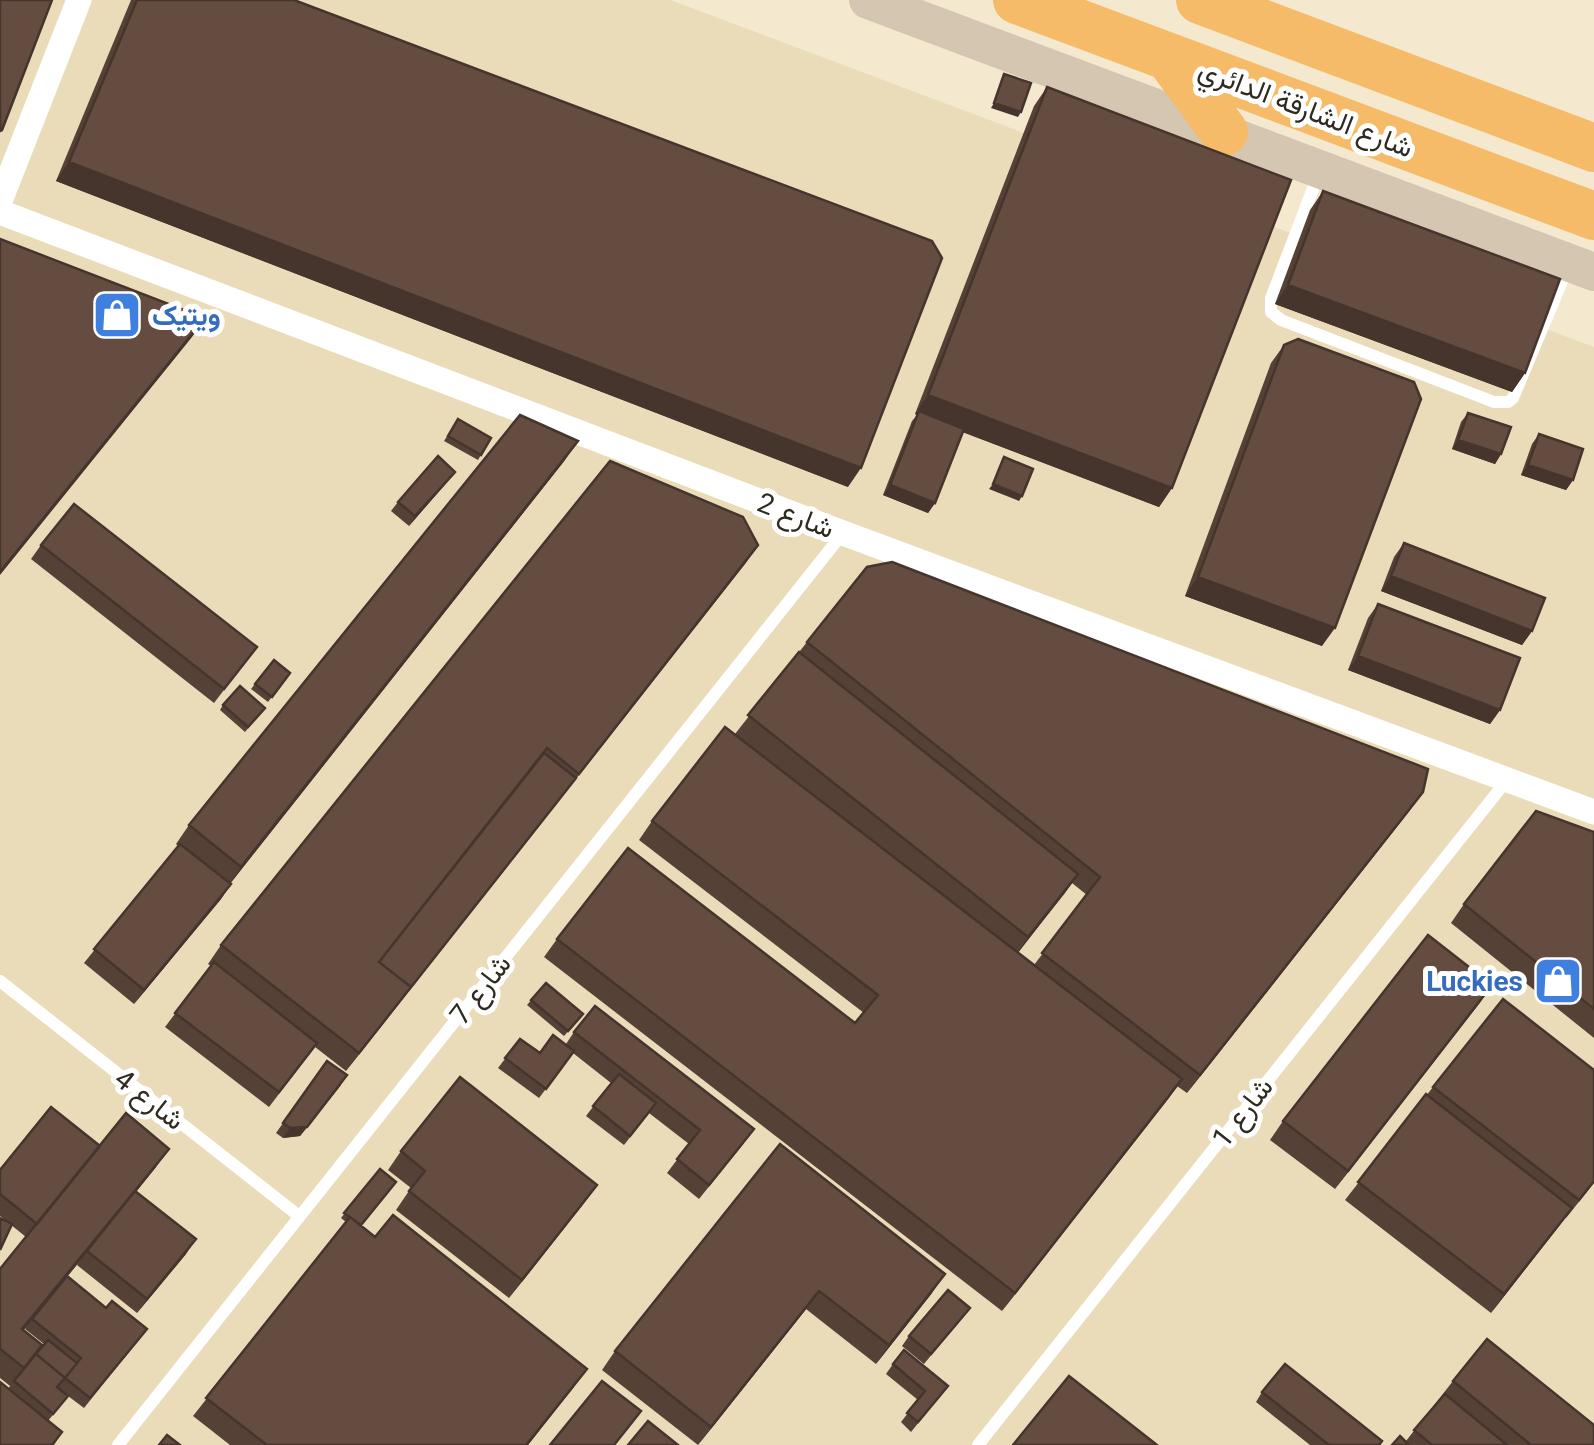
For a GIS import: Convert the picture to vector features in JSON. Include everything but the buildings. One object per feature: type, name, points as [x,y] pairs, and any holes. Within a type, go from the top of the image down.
[{"type":"highway","name":"شارع الشارقة الدائري","points":[[1018,0],[1594,216]]},
{"type":"highway","points":[[1200,0],[1594,148]]},
{"type":"highway","points":[[1168,57],[1224,132]]},
{"type":"street","points":[[0,201],[78,0]]},
{"type":"street","points":[[868,0],[1582,267]]},
{"type":"street","name":"شارع 2","points":[[0,212],[1594,812]]},
{"type":"lane","points":[[1320,170],[1271,298],[1271,312],[1281,320],[1494,402],[1501,404],[1513,398],[1582,267]]},
{"type":"lane","name":"شارع 7","points":[[118,1445],[843,532]]},
{"type":"lane","name":"شارع 1","points":[[978,1445],[1506,780]]},
{"type":"lane","name":"شارع 4","points":[[0,981],[299,1216]]},
{"type":"shaded area","points":[[0,0],[670,0],[1594,347],[1594,1445],[0,1445]]},
{"type":"place","name":"ویتیک","points":[[117,315]]},
{"type":"place","name":"Luckies","points":[[1558,981]]}]
